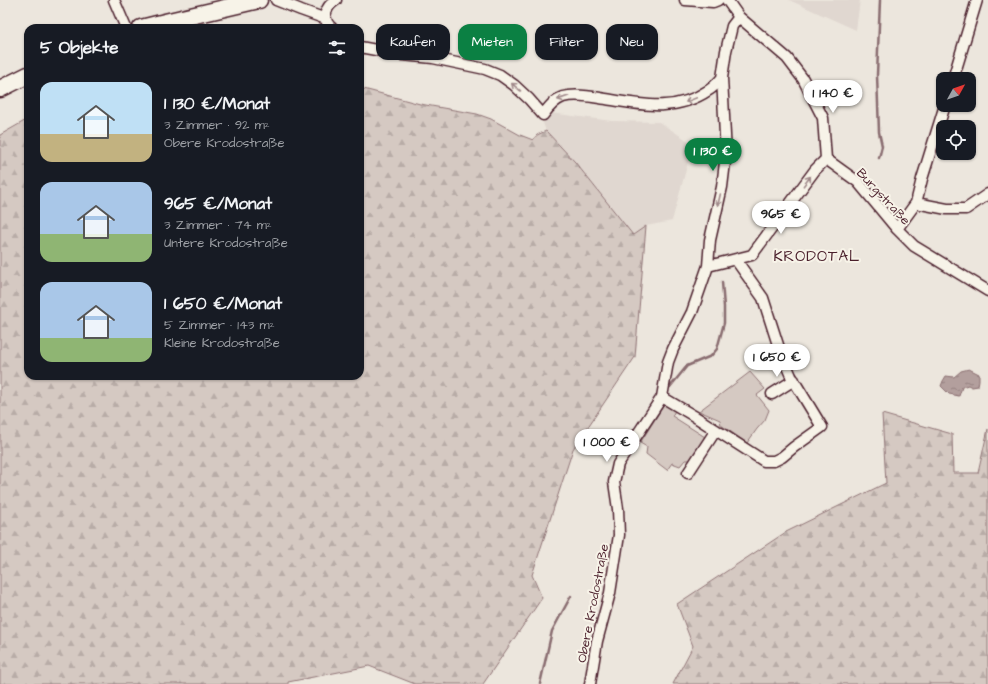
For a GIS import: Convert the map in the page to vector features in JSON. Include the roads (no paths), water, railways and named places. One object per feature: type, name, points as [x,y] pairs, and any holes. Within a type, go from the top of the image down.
[{"type":"main road","points":[[157,24],[259,0]]},
{"type":"main road","points":[[0,88],[24,77]]},
{"type":"street","points":[[114,0],[124,24]]},
{"type":"street","points":[[276,0],[329,24]]},
{"type":"street","points":[[329,24],[326,13],[332,2],[336,0]]},
{"type":"street","points":[[685,0],[713,2],[718,0]]},
{"type":"street","points":[[708,266],[752,255],[815,170],[826,159],[823,118],[803,79],[787,58],[739,17],[727,0]]},
{"type":"street","points":[[955,72],[977,0]]},
{"type":"street","name":"Obere Krodostraße","points":[[590,684],[597,641],[610,593],[619,535],[618,509],[614,482],[618,464],[662,397],[668,362],[692,312],[708,266],[710,240],[722,187],[726,154],[722,78],[732,26],[739,17]]},
{"type":"street","points":[[364,48],[403,55],[433,58],[485,68],[500,75],[514,85],[543,115],[556,101],[564,97],[573,96],[589,96],[651,106],[672,105],[685,102],[704,94],[722,78]]},
{"type":"street","points":[[897,229],[916,203],[943,112]]},
{"type":"street","name":"Burgstraße","points":[[826,159],[858,182],[897,229],[914,246],[988,291]]},
{"type":"street","points":[[916,203],[947,209],[966,209],[988,194]]},
{"type":"street","points":[[662,397],[764,461],[774,461],[782,457],[822,427],[794,380],[779,348],[763,298],[736,260]]},
{"type":"street","points":[[772,394],[794,380]]},
{"type":"street","points":[[688,473],[716,430]]},
{"type":"water","points":[[969,369],[979,374],[978,386],[972,387],[968,385],[962,387],[959,396],[949,394],[941,386],[946,376],[954,377],[961,371]]},
{"type":"waterway","points":[[879,158],[882,146],[879,132],[877,75],[880,0]]},
{"type":"waterway","points":[[670,387],[687,366],[711,356],[717,349],[724,323],[722,282]]},
{"type":"waterway","points":[[540,684],[552,631],[571,596]]},
{"type":"district","name":"KRODOTAL","points":[[817,256]]}]
